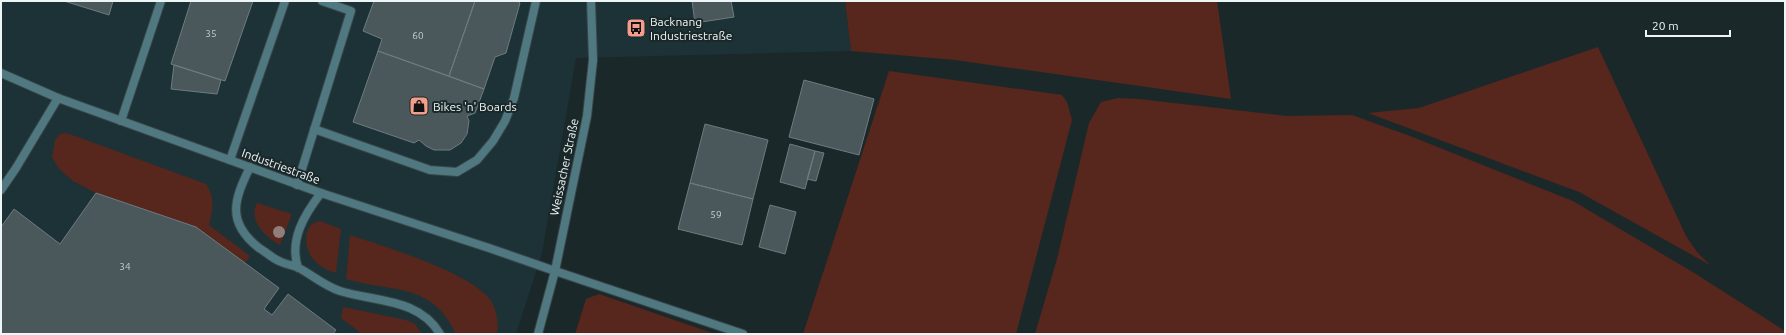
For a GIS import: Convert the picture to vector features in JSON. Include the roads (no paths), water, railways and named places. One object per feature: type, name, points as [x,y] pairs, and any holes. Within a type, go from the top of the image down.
[{"type":"street","points":[[121,121],[161,1]]},
{"type":"street","points":[[230,160],[285,1]]},
{"type":"street","points":[[297,185],[351,11],[322,1]]},
{"type":"street","points":[[314,129],[430,170],[457,172],[477,160],[493,141],[505,121],[514,98],[536,1]]},
{"type":"street","name":"Weissacher Straße","points":[[538,334],[555,271],[587,116],[593,60],[591,1]]},
{"type":"street","name":"Industriestraße","points":[[1,73],[58,98],[297,185],[482,245],[743,334]]},
{"type":"street","points":[[1,190],[58,98]]},
{"type":"street","points":[[250,167],[239,190],[236,212],[242,230],[253,243],[278,261],[298,268],[339,291],[400,304],[419,311],[430,320],[440,334]]},
{"type":"street","points":[[298,268],[295,259],[294,242],[307,213],[321,193]]},
{"type":"place","name":"Backnang Industriestraße","points":[[636,28]]},
{"type":"place","name":"Bikes 'n' Boards","points":[[419,106]]}]
